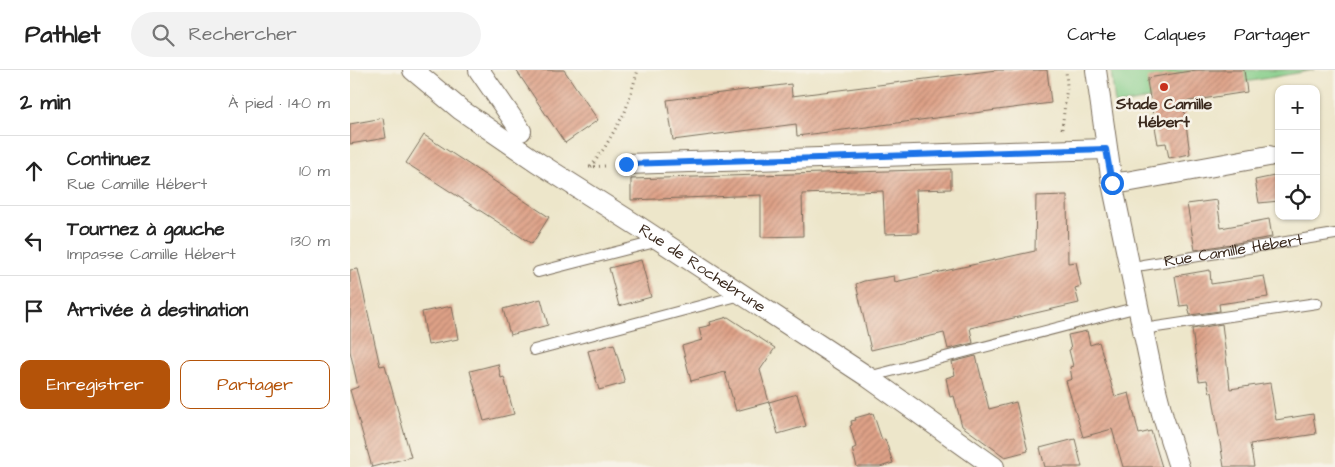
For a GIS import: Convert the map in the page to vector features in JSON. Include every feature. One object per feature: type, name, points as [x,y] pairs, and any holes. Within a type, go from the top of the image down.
[{"type":"street","name":"Rue de Rochebrune","points":[[413,70],[461,110],[537,162],[660,240],[868,377],[994,467]]},
{"type":"street","points":[[479,70],[521,131]]},
{"type":"street","points":[[1096,70],[1112,183],[1131,268],[1142,329],[1163,417],[1178,467]]},
{"type":"street","points":[[626,164],[1106,149]]},
{"type":"street","points":[[1112,183],[1269,156]]},
{"type":"lane","name":"Rue Camille Hébert","points":[[1131,268],[1335,234]]},
{"type":"lane","points":[[538,272],[660,240]]},
{"type":"lane","points":[[534,350],[742,294]]},
{"type":"lane","points":[[1142,329],[1318,303]]},
{"type":"lane","points":[[868,377],[1138,308]]},
{"type":"path","points":[[590,168],[605,147],[624,112],[638,70]]},
{"type":"path","points":[[1060,151],[1067,86],[1066,70]]},
{"type":"green space","name":"Stade Camille Hébert","points":[[1111,70],[1314,70],[1115,105]]},
{"type":"building","points":[[516,70],[564,70],[598,120],[565,143]]},
{"type":"building","points":[[996,70],[1047,70],[1051,103],[797,136],[796,124],[673,140],[667,100],[791,84],[792,96]]},
{"type":"building","points":[[1196,70],[1244,70],[1247,92],[1183,102],[1190,154],[1169,158],[1166,143],[1158,144],[1147,81],[1148,78]]},
{"type":"building","points":[[383,118],[386,138],[350,144],[350,124]]},
{"type":"building","points":[[424,135],[549,217],[532,244],[406,163]]},
{"type":"building","points":[[951,169],[951,189],[916,190],[918,233],[885,234],[883,191],[802,194],[803,236],[761,237],[761,195],[631,200],[631,179]]},
{"type":"building","points":[[1275,176],[1275,201],[1259,203],[1255,180]]},
{"type":"building","points":[[1067,195],[1068,263],[1076,262],[1081,286],[1075,288],[1079,303],[970,328],[973,343],[948,349],[944,333],[871,350],[856,284],[894,276],[895,282],[1035,251],[1036,196]]},
{"type":"building","points":[[1217,200],[1221,228],[1269,219],[1272,237],[1195,250],[1187,204]]},
{"type":"building","points":[[641,260],[651,297],[619,306],[609,268]]},
{"type":"building","points":[[358,269],[380,366],[385,365],[411,457],[372,467],[350,390],[358,387],[350,351],[350,270]]},
{"type":"building","points":[[1210,270],[1211,284],[1264,276],[1268,297],[1219,304],[1220,311],[1190,315],[1188,305],[1180,306],[1175,276]]},
{"type":"building","points":[[541,299],[548,325],[510,335],[503,309]]},
{"type":"building","points":[[452,306],[458,339],[428,345],[422,312]]},
{"type":"building","points":[[728,317],[775,348],[760,370],[769,402],[736,411],[725,372],[691,381],[682,346],[702,340],[699,328],[711,325],[710,322]]},
{"type":"building","points":[[1222,324],[1230,389],[1270,383],[1276,420],[1313,414],[1316,434],[1250,444],[1254,467],[1224,467],[1212,392],[1210,393],[1207,380],[1199,381],[1192,329]]},
{"type":"building","points":[[1087,331],[1090,345],[1099,342],[1115,397],[1129,393],[1139,434],[1151,431],[1162,467],[1123,467],[1112,429],[1083,437],[1066,381],[1072,379],[1070,367],[1073,366],[1068,335]]},
{"type":"building","points":[[614,344],[625,383],[599,390],[588,351]]},
{"type":"building","points":[[976,356],[989,409],[1016,402],[1028,451],[1005,457],[962,426],[954,396],[950,397],[946,378],[955,375],[952,362]]},
{"type":"building","points":[[498,364],[501,378],[504,377],[514,414],[484,421],[470,371]]},
{"type":"building","points":[[797,394],[806,426],[778,434],[769,402]]},
{"type":"building","points":[[873,413],[882,440],[885,439],[893,463],[880,467],[857,467],[852,449],[856,447],[850,426],[852,425],[851,421]]},
{"type":"building","points":[[1075,439],[1082,467],[1045,467],[1040,448]]},
{"type":"place","name":"Stade Camille Hébert","points":[[1164,87]]},
{"type":"route","points":[[626,164],[1106,149],[1112,183]]}]
